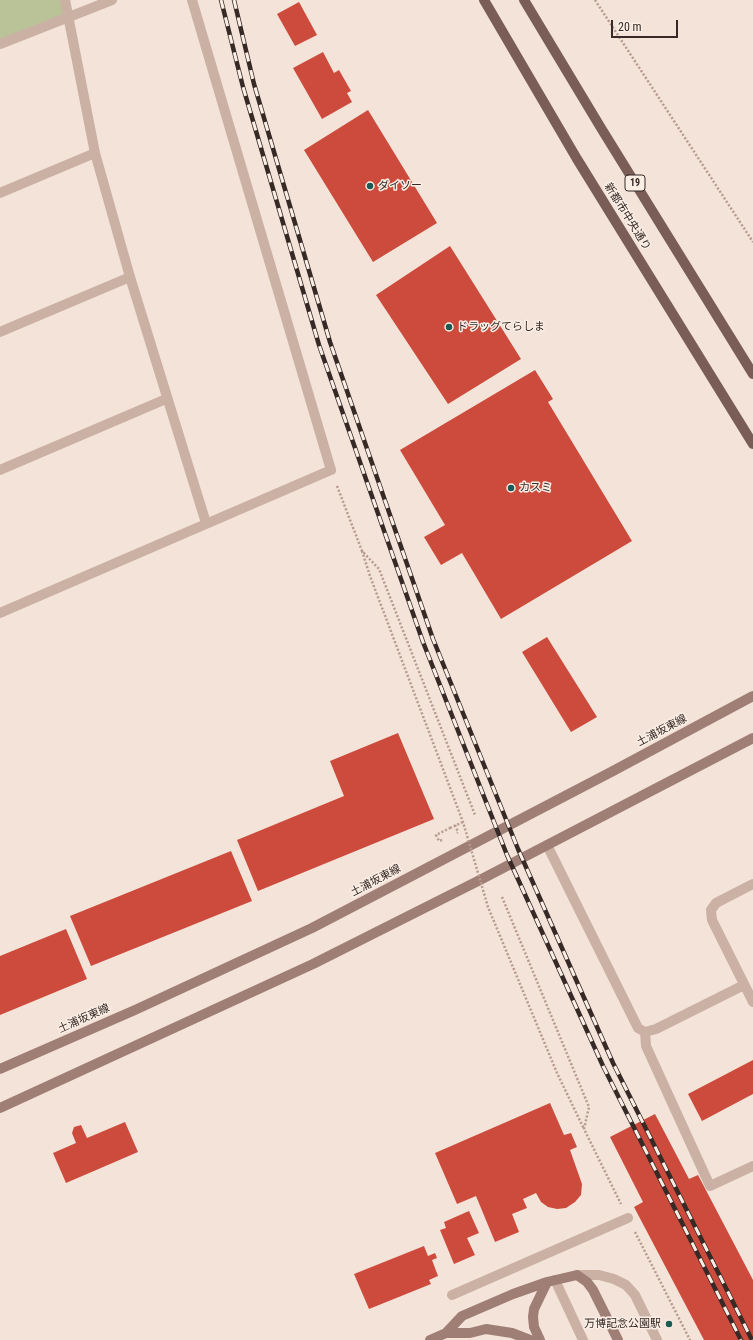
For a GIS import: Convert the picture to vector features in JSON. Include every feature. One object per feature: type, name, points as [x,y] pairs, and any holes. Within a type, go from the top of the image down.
[{"type":"main road","name":"新都市中央通り","points":[[484,0],[577,160],[753,444]]},
{"type":"main road","name":"19","points":[[524,0],[600,128],[753,374]]},
{"type":"main road","name":"土浦坂東線","points":[[0,1069],[135,1010],[312,928],[753,696]]},
{"type":"main road","points":[[0,1108],[313,964],[753,738]]},
{"type":"main road","points":[[430,1340],[446,1333],[462,1316],[513,1294],[551,1281],[577,1275],[587,1282],[593,1290],[618,1340]]},
{"type":"main road","points":[[540,1340],[534,1327],[532,1317],[534,1309],[551,1281]]},
{"type":"main road","points":[[446,1333],[470,1333],[495,1330],[512,1333],[530,1340]]},
{"type":"street","points":[[65,0],[95,153],[166,399],[206,523]]},
{"type":"street","points":[[0,44],[112,0]]},
{"type":"street","points":[[0,613],[331,470],[192,0]]},
{"type":"street","points":[[0,193],[95,153]]},
{"type":"street","points":[[0,332],[130,277]]},
{"type":"street","points":[[0,470],[166,399]]},
{"type":"street","points":[[547,845],[638,1028],[645,1032],[656,1029],[744,984]]},
{"type":"street","points":[[753,884],[716,903],[711,910],[712,920],[753,1002]]},
{"type":"street","points":[[645,1032],[646,1046],[710,1186],[753,1166]]},
{"type":"street","points":[[452,1295],[628,1218]]},
{"type":"street","points":[[577,1275],[599,1276],[614,1279],[626,1285],[635,1295],[657,1340]]},
{"type":"street","points":[[551,1281],[583,1340]]},
{"type":"path","points":[[595,0],[753,242]]},
{"type":"path","points":[[331,470],[463,822],[488,907],[557,1073],[690,1340]]},
{"type":"path","points":[[362,551],[379,569],[475,815]]},
{"type":"path","points":[[446,838],[439,841],[436,835],[463,822]]},
{"type":"path","points":[[452,835],[458,832],[455,825]]},
{"type":"path","points":[[502,897],[589,1107],[584,1129]]},
{"type":"green space","points":[[0,0],[65,0],[68,17],[0,44]]},
{"type":"building","points":[[299,2],[317,35],[295,46],[277,14]]},
{"type":"building","points":[[323,52],[334,73],[339,70],[351,91],[347,93],[352,102],[322,119],[293,68]]},
{"type":"building","name":"ダイソー","points":[[368,110],[437,223],[373,262],[304,150]]},
{"type":"building","name":"ドラッグてらしま","points":[[450,246],[521,359],[448,404],[376,295]]},
{"type":"building","name":"カスミ","points":[[535,370],[553,399],[548,402],[632,541],[501,619],[462,553],[441,565],[424,537],[445,525],[400,450]]},
{"type":"building","points":[[547,637],[597,717],[571,732],[522,652]]},
{"type":"building","points":[[398,733],[434,819],[258,891],[237,840],[344,796],[330,761]]},
{"type":"building","points":[[231,851],[252,901],[91,966],[70,916]]},
{"type":"building","points":[[66,929],[87,979],[0,1015],[0,956]]},
{"type":"building","points":[[753,1060],[753,1094],[702,1121],[688,1094]]},
{"type":"building","points":[[550,1103],[564,1135],[571,1133],[577,1147],[570,1150],[582,1184],[581,1195],[575,1202],[566,1208],[557,1209],[548,1207],[541,1202],[536,1193],[523,1199],[527,1208],[512,1214],[519,1232],[495,1242],[476,1196],[457,1204],[435,1153]]},
{"type":"building","points":[[655,1114],[689,1179],[698,1175],[753,1280],[753,1340],[704,1340],[634,1207],[643,1202],[610,1137]]},
{"type":"building","points":[[125,1122],[138,1152],[66,1183],[53,1153],[76,1143],[72,1133],[74,1127],[81,1125],[87,1138]]},
{"type":"building","points":[[469,1211],[479,1233],[467,1238],[475,1255],[454,1264],[440,1230],[446,1228],[444,1222]]},
{"type":"building","points":[[424,1246],[428,1256],[435,1253],[437,1258],[432,1260],[438,1276],[429,1280],[431,1284],[369,1309],[354,1274]]},
{"type":"railway","points":[[221,0],[243,87],[319,345],[423,642],[507,855],[603,1066],[741,1340]]},
{"type":"railway","points":[[234,0],[254,84],[330,342],[433,639],[518,849],[613,1063],[752,1340]]},
{"type":"place","name":"ダイソー","points":[[370,186]]},
{"type":"place","name":"ドラッグてらしま","points":[[449,327]]},
{"type":"place","name":"カスミ","points":[[511,488]]},
{"type":"place","name":"万博記念公園駅","points":[[669,1324]]}]
